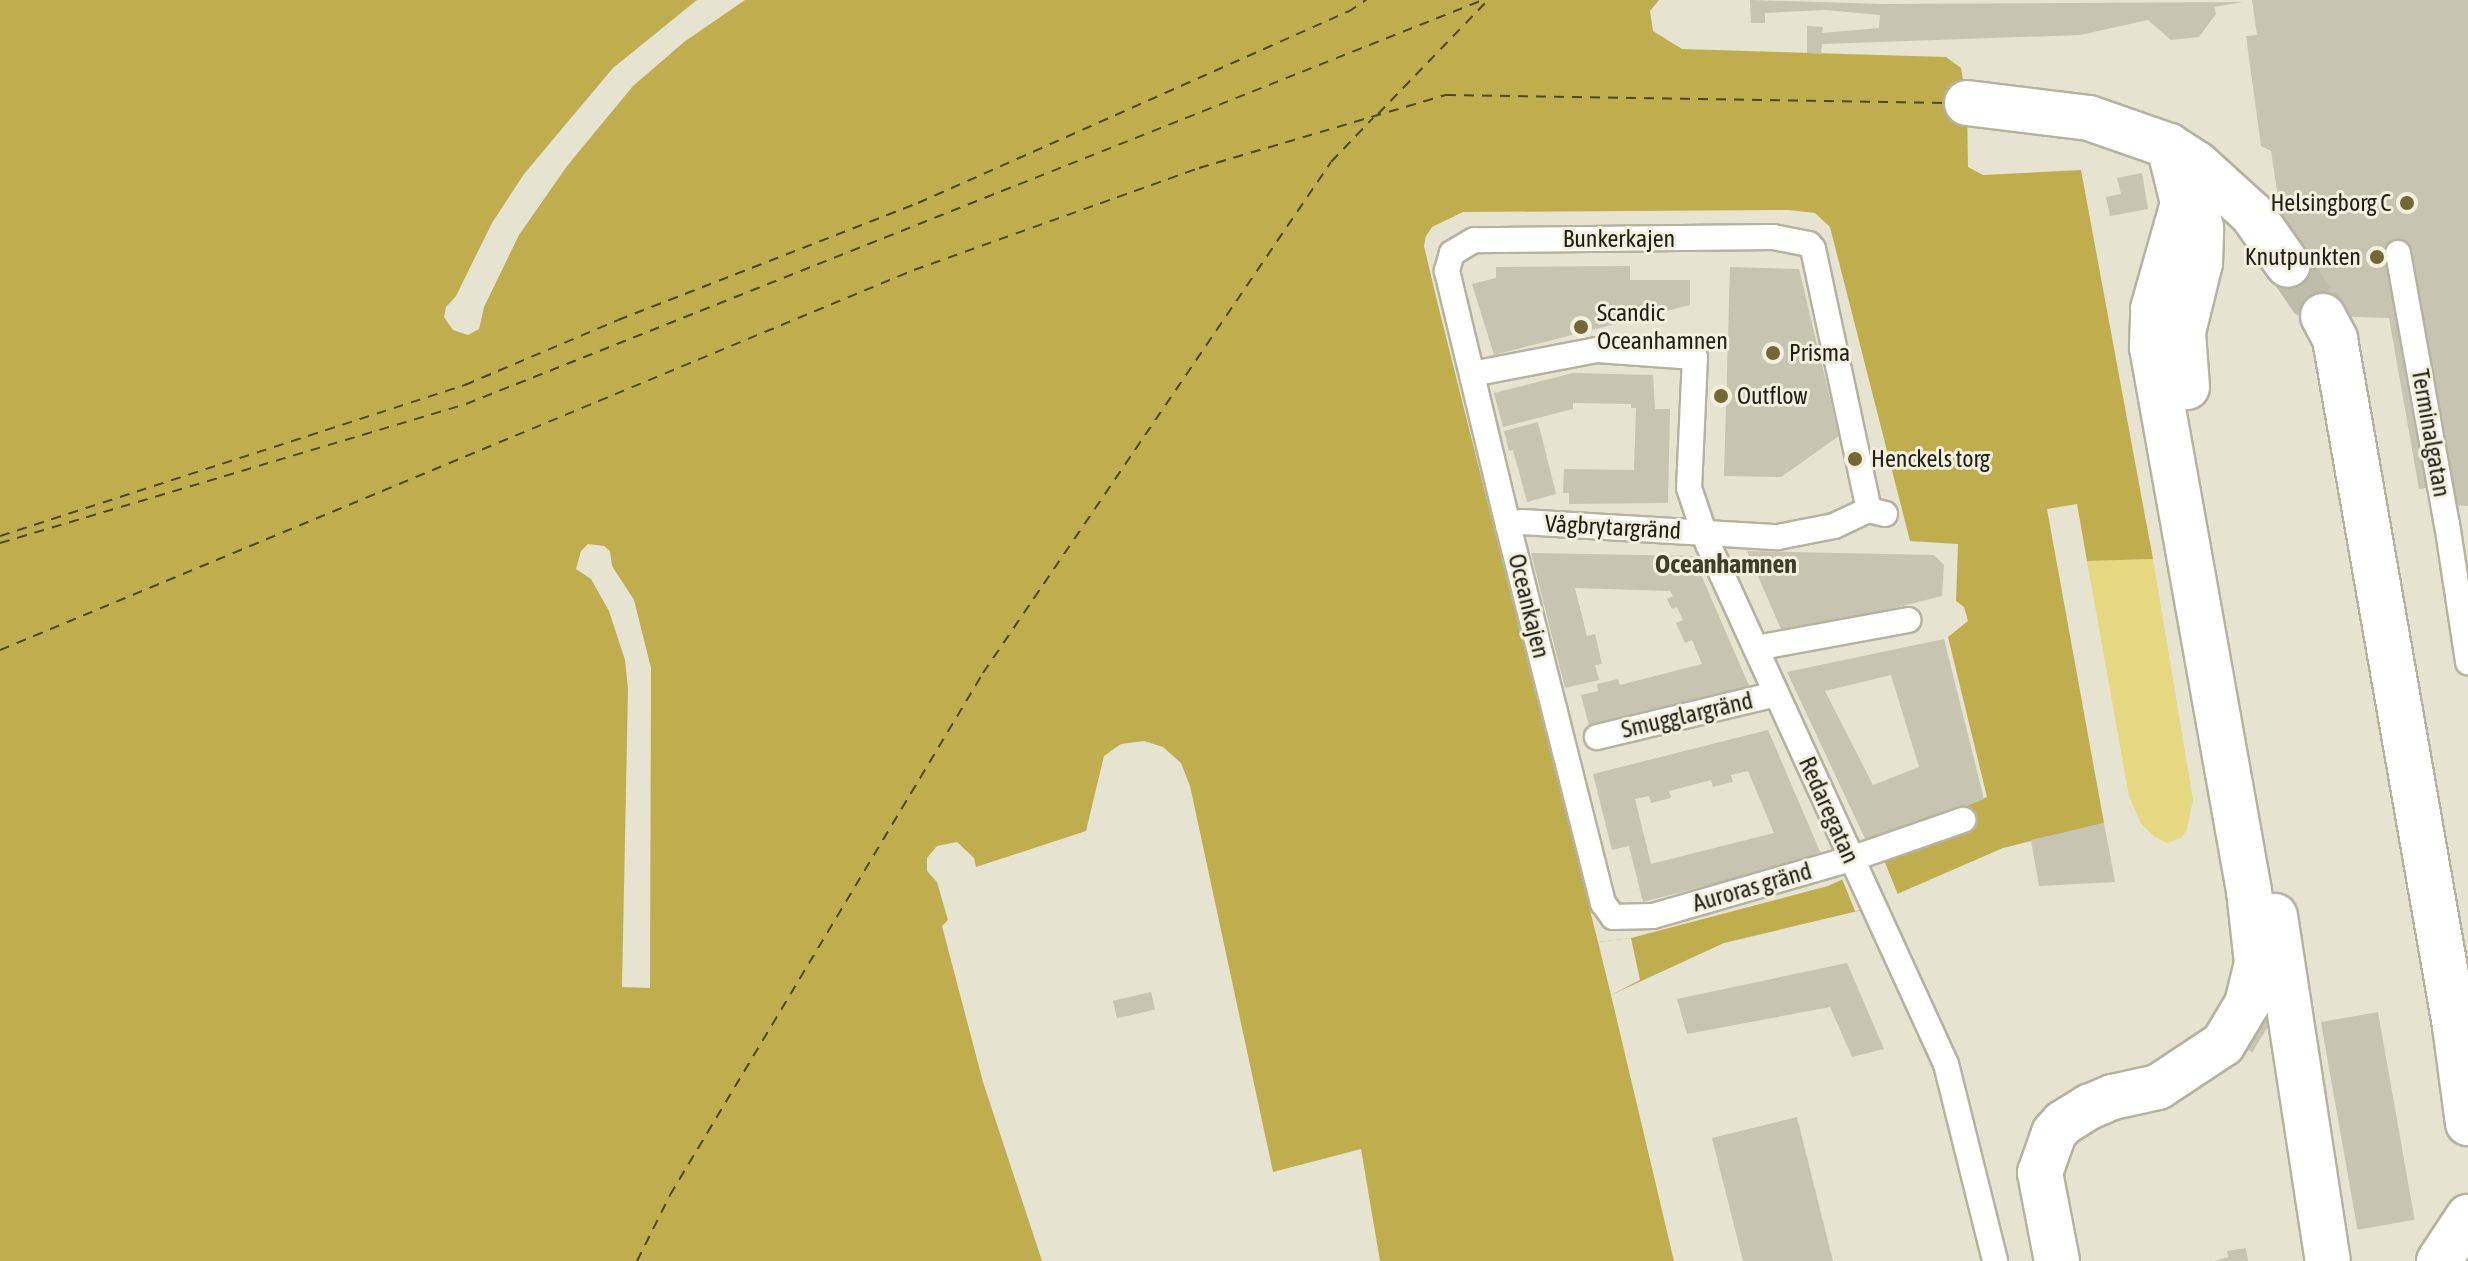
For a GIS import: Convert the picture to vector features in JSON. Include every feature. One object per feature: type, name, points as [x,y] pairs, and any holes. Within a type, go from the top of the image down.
[{"type":"highway","points":[[1967,103],[2089,118],[2176,150],[2252,214],[2288,265]]},
{"type":"highway","points":[[2057,1261],[2040,1173],[2054,1133],[2063,1123],[2089,1107],[2113,1097],[2158,1087],[2223,1044],[2247,1004],[2257,963],[2249,891],[2152,347],[2153,309],[2183,203],[2176,150]]},
{"type":"highway","points":[[2176,150],[2201,228],[2200,263],[2183,332],[2183,366],[2266,850],[2328,1261]]},
{"type":"highway","points":[[2323,316],[2335,339],[2455,1026],[2468,1123]]},
{"type":"highway","points":[[2439,1261],[2468,1217]]},
{"type":"street","name":"Bunkerkajen","points":[[1452,253],[1474,240],[1790,239],[1801,240],[1813,249],[1877,512],[1834,526],[1778,537],[1704,531]]},
{"type":"street","name":"Oceankajen","points":[[1452,253],[1447,271],[1480,372],[1603,903],[1613,917],[1653,916]]},
{"type":"street","name":"Terminalgatan","points":[[2398,253],[2447,524],[2468,662]]},
{"type":"street","name":"Redaregatan","points":[[1480,372],[1597,350],[1695,357],[1689,488],[1704,531],[1776,694],[1946,1064],[1995,1261]]},
{"type":"street","name":"Vågbrytargränd","points":[[1515,524],[1704,531]]},
{"type":"street","points":[[1756,648],[1908,620]]},
{"type":"street","name":"Smugglargränd","points":[[1597,737],[1776,694]]},
{"type":"street","name":"Auroras gränd","points":[[1653,916],[1854,865],[1963,820]]},
{"type":"shaded area","points":[[0,0],[1659,0],[1650,11],[1653,31],[1682,49],[1946,57],[1961,68],[1967,103],[1968,167],[1983,175],[2081,170],[2153,559],[2087,561],[2077,504],[2047,509],[2104,823],[2003,848],[1858,911],[1724,943],[1611,995],[1674,1261],[1380,1261],[1361,1149],[1273,1172],[1190,786],[1181,763],[1163,747],[1144,741],[1121,744],[1104,756],[1086,831],[976,867],[974,858],[957,842],[937,846],[927,858],[927,871],[937,882],[948,920],[942,926],[983,1082],[1042,1261],[0,1261]],"holes":[[[1789,210],[1815,213],[1830,227],[1910,541],[1958,544],[1956,601],[1964,607],[1968,621],[1948,637],[1987,797],[1964,807],[1969,830],[1884,860],[1828,886],[1631,938],[1598,942],[1438,305],[1424,246],[1426,236],[1432,227],[1463,212]]]},
{"type":"shaded area","points":[[2153,559],[2193,800],[2187,829],[2181,838],[2167,843],[2141,824],[2129,796],[2087,561]]},
{"type":"pier","points":[[697,0],[745,0],[684,42],[633,86],[567,166],[519,235],[484,307],[479,329],[468,335],[453,330],[444,317],[446,307],[456,296],[492,223],[524,174],[613,68]]},
{"type":"pier","points":[[588,544],[604,546],[610,551],[612,566],[634,600],[651,668],[650,988],[622,987],[628,689],[625,660],[609,611],[591,579],[576,569],[581,551]]},
{"type":"pier","points":[[1884,860],[1898,894],[1855,912],[1841,877]]},
{"type":"pier","points":[[1631,938],[1640,980],[1611,995],[1598,942]]},
{"type":"building","points":[[1750,0],[1882,4],[2243,2],[2214,7],[2216,14],[2199,37],[2171,40],[2148,20],[2080,35],[1822,44],[1821,54],[1807,53],[1807,26],[1823,27],[1822,33],[1879,28],[1880,15],[1825,10],[1765,13],[1765,23],[1751,23]]},
{"type":"building","name":"Knutpunkten","points":[[2252,0],[2468,0],[2468,506],[2444,505],[2440,486],[2419,489],[2389,318],[2296,315],[2271,151],[2261,146],[2246,36],[2257,35]]},
{"type":"building","points":[[2142,173],[2148,209],[2110,216],[2106,197],[2121,194],[2117,178]]},
{"type":"building","points":[[1630,266],[1630,280],[1690,280],[1690,305],[1494,355],[1472,284],[1496,278],[1496,267]]},
{"type":"building","name":"Prisma","points":[[1730,267],[1799,269],[1839,436],[1781,477],[1724,476]]},
{"type":"building","points":[[1573,373],[1653,375],[1655,409],[1670,409],[1668,503],[1569,504],[1569,493],[1563,493],[1564,469],[1634,470],[1636,408],[1631,408],[1631,404],[1573,403],[1573,409],[1503,427],[1494,393]]},
{"type":"building","points":[[1538,422],[1556,494],[1527,502],[1513,450],[1509,451],[1504,431]]},
{"type":"building","points":[[1747,551],[1934,555],[1944,565],[1942,596],[1784,636]]},
{"type":"building","points":[[1531,553],[1693,556],[1750,688],[1590,729],[1581,695],[1598,691],[1597,684],[1618,679],[1620,685],[1702,664],[1692,640],[1685,643],[1676,623],[1683,620],[1677,607],[1672,609],[1667,599],[1673,596],[1670,591],[1575,588],[1587,636],[1595,634],[1602,664],[1595,665],[1599,680],[1565,688]]},
{"type":"building","points":[[1944,639],[1984,799],[1868,845],[1787,672]],"holes":[[[1891,675],[1919,767],[1873,785],[1825,691]]]},
{"type":"building","points":[[1768,730],[1822,856],[1643,902],[1629,846],[1612,850],[1593,774]],"holes":[[[1748,771],[1774,833],[1651,864],[1635,799],[1649,796],[1651,803],[1671,798],[1669,791],[1711,780],[1713,787],[1733,782],[1731,775]]]},
{"type":"building","points":[[2104,823],[2115,882],[2039,886],[2031,840]]},
{"type":"building","points":[[1847,963],[1884,1049],[1852,1057],[1830,1007],[1687,1034],[1677,999]]},
{"type":"building","points":[[1151,992],[1155,1010],[1117,1018],[1113,1001]]},
{"type":"building","points":[[2233,1001],[2270,1023],[2252,1052],[2215,1030]]},
{"type":"building","points":[[2378,1012],[2415,1220],[2358,1230],[2321,1022]]},
{"type":"building","points":[[1797,1117],[1833,1261],[1743,1261],[1712,1138]]},
{"type":"building","points":[[2246,1248],[2248,1261],[2215,1261],[2228,1257],[2227,1251]]},
{"type":"ferry route","points":[[0,536],[465,385],[618,320],[918,203],[1348,12],[1366,0]]},
{"type":"ferry route","points":[[0,543],[466,404],[1483,0]]},
{"type":"ferry route","points":[[1378,114],[1488,0]]},
{"type":"ferry route","points":[[0,650],[914,270],[1199,168],[1446,95],[1947,103]]},
{"type":"ferry route","points":[[637,1261],[670,1195],[983,673],[1331,162],[1373,118]]},
{"type":"tunnel","points":[[2288,265],[2323,316]]},
{"type":"place","name":"Helsingborg C","points":[[2407,203]]},
{"type":"place","name":"Knutpunkten","points":[[2377,257]]},
{"type":"place","name":"Scandic Oceanhamnen","points":[[1581,327]]},
{"type":"place","name":"Prisma","points":[[1773,353]]},
{"type":"place","name":"Outflow","points":[[1721,396]]},
{"type":"place","name":"Henckels torg","points":[[1855,459]]},
{"type":"district","name":"Oceanhamnen","points":[[1726,565]]}]
